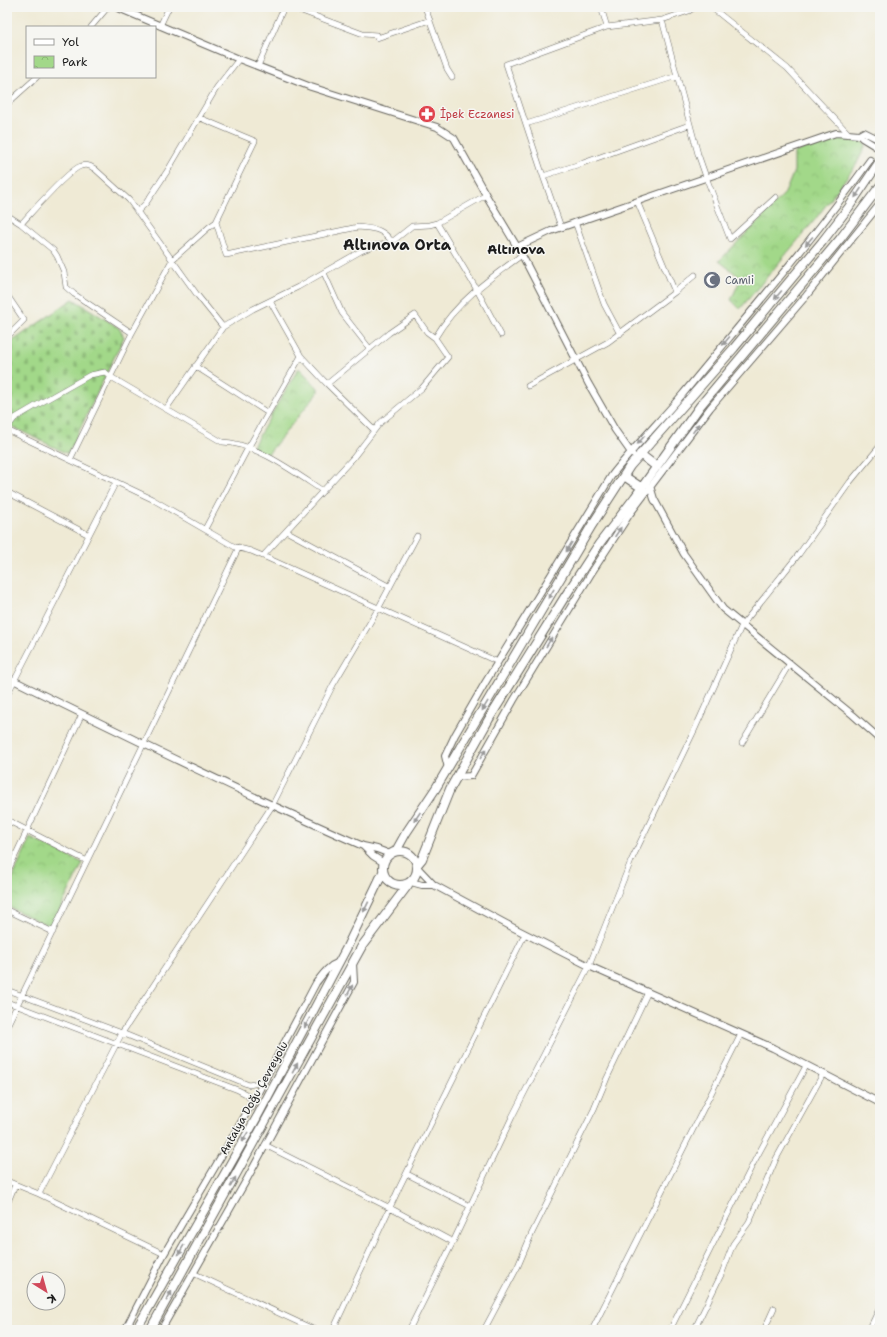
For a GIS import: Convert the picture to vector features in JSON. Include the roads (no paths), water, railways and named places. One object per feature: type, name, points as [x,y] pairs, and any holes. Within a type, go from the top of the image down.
[{"type":"main road","points":[[880,161],[849,207],[822,242],[739,342],[638,457],[624,476],[592,525],[448,768],[393,853],[384,863],[385,877],[392,884],[397,886],[409,883],[416,876],[417,866],[422,859],[450,789],[489,720],[599,544],[642,488],[700,406],[840,239],[880,186]]},
{"type":"main road","points":[[638,457],[657,467]]},
{"type":"main road","points":[[624,476],[642,488]]},
{"type":"main road","points":[[393,853],[407,852],[412,855],[417,866]]},
{"type":"main road","name":"Antalya Doğu Çevreyolu","points":[[136,1330],[257,1117],[339,962],[384,872]]},
{"type":"main road","name":"Antalya Doğu Çevreyolu","points":[[150,1330],[362,946],[409,883]]},
{"type":"street","points":[[91,26],[108,7]]},
{"type":"street","points":[[116,7],[239,59],[311,86],[437,128],[454,138],[522,255],[588,383],[615,430],[631,452],[638,457]]},
{"type":"street","points":[[160,26],[169,7]]},
{"type":"street","points":[[258,66],[284,7]]},
{"type":"street","points":[[292,7],[363,34],[377,36],[430,20]]},
{"type":"street","points":[[425,7],[447,69],[452,77]]},
{"type":"street","points":[[601,7],[607,27]]},
{"type":"street","points":[[561,227],[506,64],[584,34],[607,27],[662,20],[689,11],[695,7]]},
{"type":"street","points":[[711,7],[787,68],[849,134]]},
{"type":"street","points":[[662,20],[706,178],[730,239],[776,197]]},
{"type":"street","points":[[137,212],[146,203],[164,176],[200,118],[217,87],[239,59]]},
{"type":"street","points":[[526,124],[677,76]]},
{"type":"street","points":[[7,104],[36,78]]},
{"type":"street","points":[[70,460],[132,333],[172,260],[216,222],[255,140],[200,118]]},
{"type":"street","points":[[543,176],[690,125]]},
{"type":"street","points":[[516,247],[575,222],[836,133],[859,135],[864,132],[880,140]]},
{"type":"street","points":[[870,135],[880,132]]},
{"type":"street","points":[[859,135],[880,149]]},
{"type":"street","points":[[7,138],[7,148]]},
{"type":"street","points":[[448,768],[445,756],[455,735],[612,475],[681,396],[834,211],[870,160]]},
{"type":"street","points":[[20,224],[60,182],[78,167],[89,166],[95,169],[129,200],[223,327]]},
{"type":"street","points":[[166,409],[223,327],[324,273],[361,251],[392,242],[412,226],[437,223],[486,195]]},
{"type":"street","points":[[637,201],[675,292]]},
{"type":"street","points":[[457,777],[471,776],[514,700],[592,572],[629,515],[710,408],[806,296],[880,204]]},
{"type":"street","points":[[834,211],[849,207]]},
{"type":"street","points":[[862,210],[862,227]]},
{"type":"street","points":[[7,215],[53,250],[58,256],[64,272],[66,287],[132,333]]},
{"type":"street","points":[[216,222],[226,255],[305,237],[358,227],[384,232],[392,242]]},
{"type":"street","points":[[575,222],[604,304],[620,334]]},
{"type":"street","points":[[437,223],[477,290],[501,336]]},
{"type":"street","points":[[435,338],[442,326],[462,304],[492,276],[522,255]]},
{"type":"street","points":[[324,273],[342,313],[370,349]]},
{"type":"street","points":[[528,386],[620,334],[695,275]]},
{"type":"street","points":[[7,295],[24,320],[7,336]]},
{"type":"street","points":[[270,301],[301,356],[374,430]]},
{"type":"street","points":[[263,556],[324,491],[353,458],[380,423],[422,388],[448,357],[435,338],[427,332],[415,315],[327,384]]},
{"type":"street","points":[[205,530],[248,448],[301,356]]},
{"type":"street","points":[[196,366],[268,413]]},
{"type":"street","points":[[324,491],[270,457],[232,442],[222,442],[111,377],[105,372],[90,375],[44,400],[15,418],[7,429],[152,499],[239,548],[263,556],[498,662]]},
{"type":"street","points":[[409,1330],[453,1242],[512,1117],[589,966],[631,861],[694,731],[742,625],[799,554],[850,482],[880,446]]},
{"type":"street","points":[[648,479],[654,499],[684,554],[723,609],[853,715],[880,739]]},
{"type":"street","points":[[7,695],[116,482]]},
{"type":"street","points":[[7,492],[89,535]]},
{"type":"street","points":[[286,531],[390,587]]},
{"type":"street","points":[[39,1194],[122,1034],[272,806],[333,685],[378,609],[417,536]]},
{"type":"street","points":[[7,1026],[239,548]]},
{"type":"street","points":[[742,744],[790,663]]},
{"type":"street","points":[[7,677],[143,745],[272,806],[362,846],[393,853]]},
{"type":"street","points":[[7,873],[82,714]]},
{"type":"street","points":[[7,820],[87,861]]},
{"type":"street","points":[[362,846],[384,863]]},
{"type":"street","points":[[417,866],[434,885],[525,934],[589,966],[773,1048],[880,1103]]},
{"type":"street","points":[[409,883],[434,885]]},
{"type":"street","points":[[7,910],[53,932]]},
{"type":"street","points":[[333,1330],[390,1208],[525,934]]},
{"type":"street","points":[[125,1330],[164,1254],[266,1080],[316,983],[326,970],[333,964],[339,962]]},
{"type":"street","points":[[161,1330],[265,1145],[354,982],[353,963]]},
{"type":"street","points":[[7,990],[249,1085],[266,1080]]},
{"type":"street","points":[[484,1330],[518,1266],[532,1233],[594,1109],[648,992]]},
{"type":"street","points":[[7,1002],[238,1090],[246,1094],[253,1102]]},
{"type":"street","points":[[592,1330],[741,1034]]},
{"type":"street","points":[[670,1330],[754,1162],[806,1066]]},
{"type":"street","points":[[694,1330],[722,1273],[733,1244],[749,1222],[776,1159],[823,1074]]},
{"type":"street","points":[[265,1145],[390,1208],[453,1242]]},
{"type":"street","points":[[407,1174],[470,1206]]},
{"type":"street","points":[[7,1181],[39,1194],[164,1254]]},
{"type":"street","points":[[7,1204],[15,1185]]},
{"type":"street","points":[[193,1273],[315,1330]]},
{"type":"street","points":[[869,1330],[880,1307]]},
{"type":"street","points":[[764,1330],[774,1308]]},
{"type":"place","name":"İpek Eczanesi","points":[[427,114]]},
{"type":"place","name":"Camii","points":[[712,280]]},
{"type":"district","name":"Altınova Orta","points":[[397,245]]},
{"type":"district","name":"Altınova","points":[[516,249]]}]
